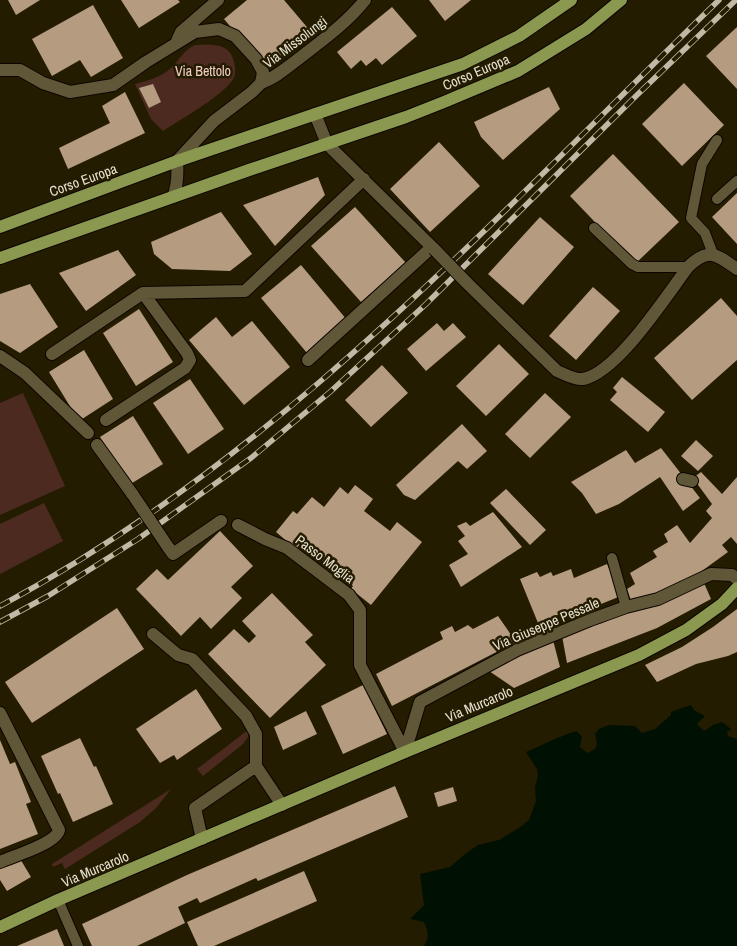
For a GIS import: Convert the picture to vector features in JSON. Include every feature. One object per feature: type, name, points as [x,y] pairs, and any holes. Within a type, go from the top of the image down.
[{"type":"main road","name":"Corso Europa","points":[[0,227],[177,161],[463,64],[519,36],[571,0]]},
{"type":"main road","name":"Corso Europa","points":[[0,258],[406,117],[518,71],[586,29],[621,0]]},
{"type":"main road","name":"Via Murcarolo","points":[[0,927],[58,900],[405,752],[639,655],[686,630],[722,604],[737,588]]},
{"type":"street","points":[[176,43],[181,32],[218,0]]},
{"type":"street","name":"Via Missolungi","points":[[177,161],[214,120],[261,84],[273,79],[325,40],[365,0]]},
{"type":"street","points":[[0,70],[20,70],[43,83],[70,92],[113,85],[195,32],[219,29],[236,36],[256,59],[262,72],[261,84]]},
{"type":"street","points":[[316,114],[327,144],[557,371],[575,378],[584,379],[611,363],[631,344],[688,267],[704,255],[713,254],[721,257],[737,269]]},
{"type":"street","points":[[173,197],[178,175],[177,161]]},
{"type":"street","points":[[52,354],[143,293],[245,290],[364,180]]},
{"type":"street","points":[[308,360],[433,248]]},
{"type":"street","points":[[106,420],[185,368],[190,360],[188,353],[143,293]]},
{"type":"street","points":[[0,356],[25,373],[88,433]]},
{"type":"street","points":[[97,445],[173,554],[221,521]]},
{"type":"street","name":"Passo Moglia","points":[[238,525],[287,548],[349,595],[360,610],[360,665],[405,752]]},
{"type":"street","name":"Via Giuseppe Pessale","points":[[405,752],[420,702],[517,650],[626,607],[658,599],[711,574],[732,575],[737,579]]},
{"type":"street","points":[[153,634],[178,655],[192,659],[246,716],[256,734],[256,766],[282,805]]},
{"type":"street","points":[[0,714],[59,830],[58,834],[50,841],[0,862]]},
{"type":"street","points":[[202,839],[195,808],[256,766]]},
{"type":"lane","points":[[713,254],[705,233],[690,218],[702,164],[717,140]]},
{"type":"lane","points":[[717,199],[737,180]]},
{"type":"lane","points":[[594,228],[632,264],[638,267],[688,267]]},
{"type":"lane","points":[[612,558],[626,607]]},
{"type":"lane","points":[[58,900],[78,946]]},
{"type":"green space","name":"Via Bettolo","points":[[195,45],[215,45],[228,50],[234,62],[234,77],[230,84],[213,98],[163,131],[151,119],[135,84],[164,73],[185,52]]},
{"type":"green space","points":[[23,393],[65,486],[0,515],[0,403]]},
{"type":"green space","points":[[44,503],[63,541],[0,574],[0,524]]},
{"type":"green space","points":[[248,730],[248,737],[243,744],[203,776],[197,769]]},
{"type":"green space","points":[[171,789],[156,808],[140,822],[65,869],[62,863],[53,867],[52,864]]},
{"type":"shaded area","points":[[691,705],[694,710],[705,716],[697,724],[704,731],[722,722],[731,729],[727,732],[728,736],[737,739],[737,946],[424,946],[428,934],[424,922],[410,919],[424,905],[420,874],[450,867],[478,845],[499,840],[529,820],[536,801],[535,787],[538,776],[537,769],[526,752],[577,731],[582,737],[580,747],[587,753],[595,749],[597,744],[595,734],[599,729],[609,725],[635,726],[642,733],[655,729],[671,715],[671,712]]},
{"type":"building","points":[[8,0],[40,0],[16,15]]},
{"type":"building","points":[[121,0],[178,0],[180,2],[139,28]]},
{"type":"building","points":[[247,0],[284,0],[312,33],[267,70],[224,19]]},
{"type":"building","points":[[429,0],[471,0],[445,21]]},
{"type":"building","points":[[93,5],[123,58],[91,77],[80,60],[52,76],[32,39]]},
{"type":"building","points":[[392,7],[417,36],[382,65],[376,58],[366,66],[361,60],[351,69],[337,52]]},
{"type":"building","points":[[737,27],[737,89],[706,56]]},
{"type":"building","points":[[684,83],[724,125],[682,166],[642,124]]},
{"type":"building","points":[[153,84],[161,102],[149,108],[139,88]]},
{"type":"building","points":[[549,87],[560,109],[503,160],[481,137],[474,122]]},
{"type":"building","points":[[125,92],[145,133],[68,169],[59,148],[110,123],[102,106]]},
{"type":"building","points":[[439,142],[480,186],[430,232],[390,189]]},
{"type":"building","points":[[613,154],[679,222],[635,264],[570,196]]},
{"type":"building","points":[[318,177],[325,195],[275,246],[243,205]]},
{"type":"building","points":[[737,193],[737,244],[712,217]]},
{"type":"building","points":[[355,207],[406,263],[361,302],[311,246]]},
{"type":"building","points":[[221,212],[252,254],[230,271],[172,269],[154,254],[151,242]]},
{"type":"building","points":[[540,217],[574,247],[523,305],[488,274]]},
{"type":"building","points":[[118,250],[136,275],[86,311],[59,273]]},
{"type":"building","points":[[301,265],[347,320],[307,353],[261,298]]},
{"type":"building","points":[[30,284],[58,327],[20,353],[0,341],[0,294]]},
{"type":"building","points":[[593,287],[620,311],[576,360],[549,336]]},
{"type":"building","points":[[721,298],[737,316],[737,360],[692,400],[654,358]]},
{"type":"building","points":[[139,309],[173,362],[136,386],[103,333]]},
{"type":"building","points":[[216,317],[232,337],[252,321],[290,367],[244,405],[189,340]]},
{"type":"building","points":[[437,323],[444,331],[453,323],[466,337],[426,371],[407,349]]},
{"type":"building","points":[[499,344],[529,374],[486,416],[456,386]]},
{"type":"building","points":[[84,350],[113,399],[79,421],[49,372]]},
{"type":"building","points":[[382,365],[408,393],[371,427],[345,400]]},
{"type":"building","points":[[622,377],[665,412],[648,432],[610,400],[617,392],[613,388]]},
{"type":"building","points":[[190,379],[224,429],[188,454],[153,403]]},
{"type":"building","points":[[545,393],[571,417],[530,458],[505,434]]},
{"type":"building","points":[[133,416],[163,464],[129,485],[100,437]]},
{"type":"building","points":[[462,424],[487,451],[467,469],[458,461],[415,500],[404,495],[396,485]]},
{"type":"building","points":[[696,440],[713,456],[698,471],[681,456]]},
{"type":"building","points":[[661,448],[700,498],[683,511],[660,477],[619,504],[596,514],[582,493],[571,482],[626,450],[635,463]]},
{"type":"building","points":[[701,472],[722,494],[737,477],[737,544],[731,537],[722,545],[728,552],[684,584],[631,601],[627,589],[635,584],[630,573],[657,557],[653,551],[668,542],[664,534],[677,525],[690,543],[712,518],[706,511],[712,504],[693,478]]},
{"type":"building","points":[[355,485],[373,499],[364,511],[390,531],[397,522],[422,542],[371,605],[351,589],[353,586],[300,544],[296,549],[276,532],[293,511],[297,514],[312,497],[324,507],[340,487],[348,494]]},
{"type":"building","points":[[506,489],[546,530],[530,545],[490,503]]},
{"type":"building","points":[[493,512],[522,547],[461,587],[449,565],[468,554],[458,541],[465,536],[457,526],[466,522],[470,526]]},
{"type":"building","points":[[220,531],[253,566],[231,587],[242,598],[211,629],[200,617],[181,636],[136,589],[157,569],[168,580]]},
{"type":"building","points":[[607,564],[621,596],[586,610],[584,604],[538,623],[520,579],[537,572],[540,577],[551,572],[553,576],[571,569],[574,578]]},
{"type":"building","points":[[704,583],[711,599],[657,628],[567,663],[562,636],[602,623],[630,610]]},
{"type":"building","points":[[272,593],[313,635],[305,642],[326,665],[270,718],[208,654],[234,629],[249,643],[256,636],[242,621]]},
{"type":"building","points":[[117,608],[144,649],[32,723],[5,682]]},
{"type":"building","points":[[737,609],[737,652],[696,664],[657,682],[645,665],[682,647]]},
{"type":"building","points":[[498,616],[516,642],[392,706],[376,674],[443,639],[440,632],[452,626],[455,632],[468,625],[473,629]]},
{"type":"building","points":[[553,640],[560,667],[514,688],[489,671]]},
{"type":"building","points":[[363,685],[387,734],[343,754],[321,706]]},
{"type":"building","points":[[196,689],[222,729],[177,760],[174,755],[160,763],[136,729]]},
{"type":"building","points":[[306,711],[317,734],[283,750],[274,727]]},
{"type":"building","points":[[80,738],[94,767],[96,766],[113,804],[73,822],[41,756]]},
{"type":"building","points":[[0,740],[10,764],[15,762],[31,802],[26,804],[38,834],[0,849]]},
{"type":"building","points":[[395,786],[408,817],[258,881],[256,878],[200,903],[197,898],[178,907],[185,923],[137,946],[92,946],[82,924],[187,875]]},
{"type":"building","points":[[453,787],[457,801],[438,807],[434,793]]},
{"type":"building","points":[[19,857],[31,877],[7,891],[0,880],[0,868]]},
{"type":"building","points":[[304,871],[317,901],[214,946],[198,946],[187,922]]},
{"type":"building","points":[[57,929],[64,946],[17,946]]},
{"type":"railway","points":[[0,606],[102,546],[198,479],[291,406],[380,329],[466,248],[719,0]]},
{"type":"railway","points":[[0,622],[48,596],[138,539],[251,458],[330,392],[425,305],[736,0]]}]
